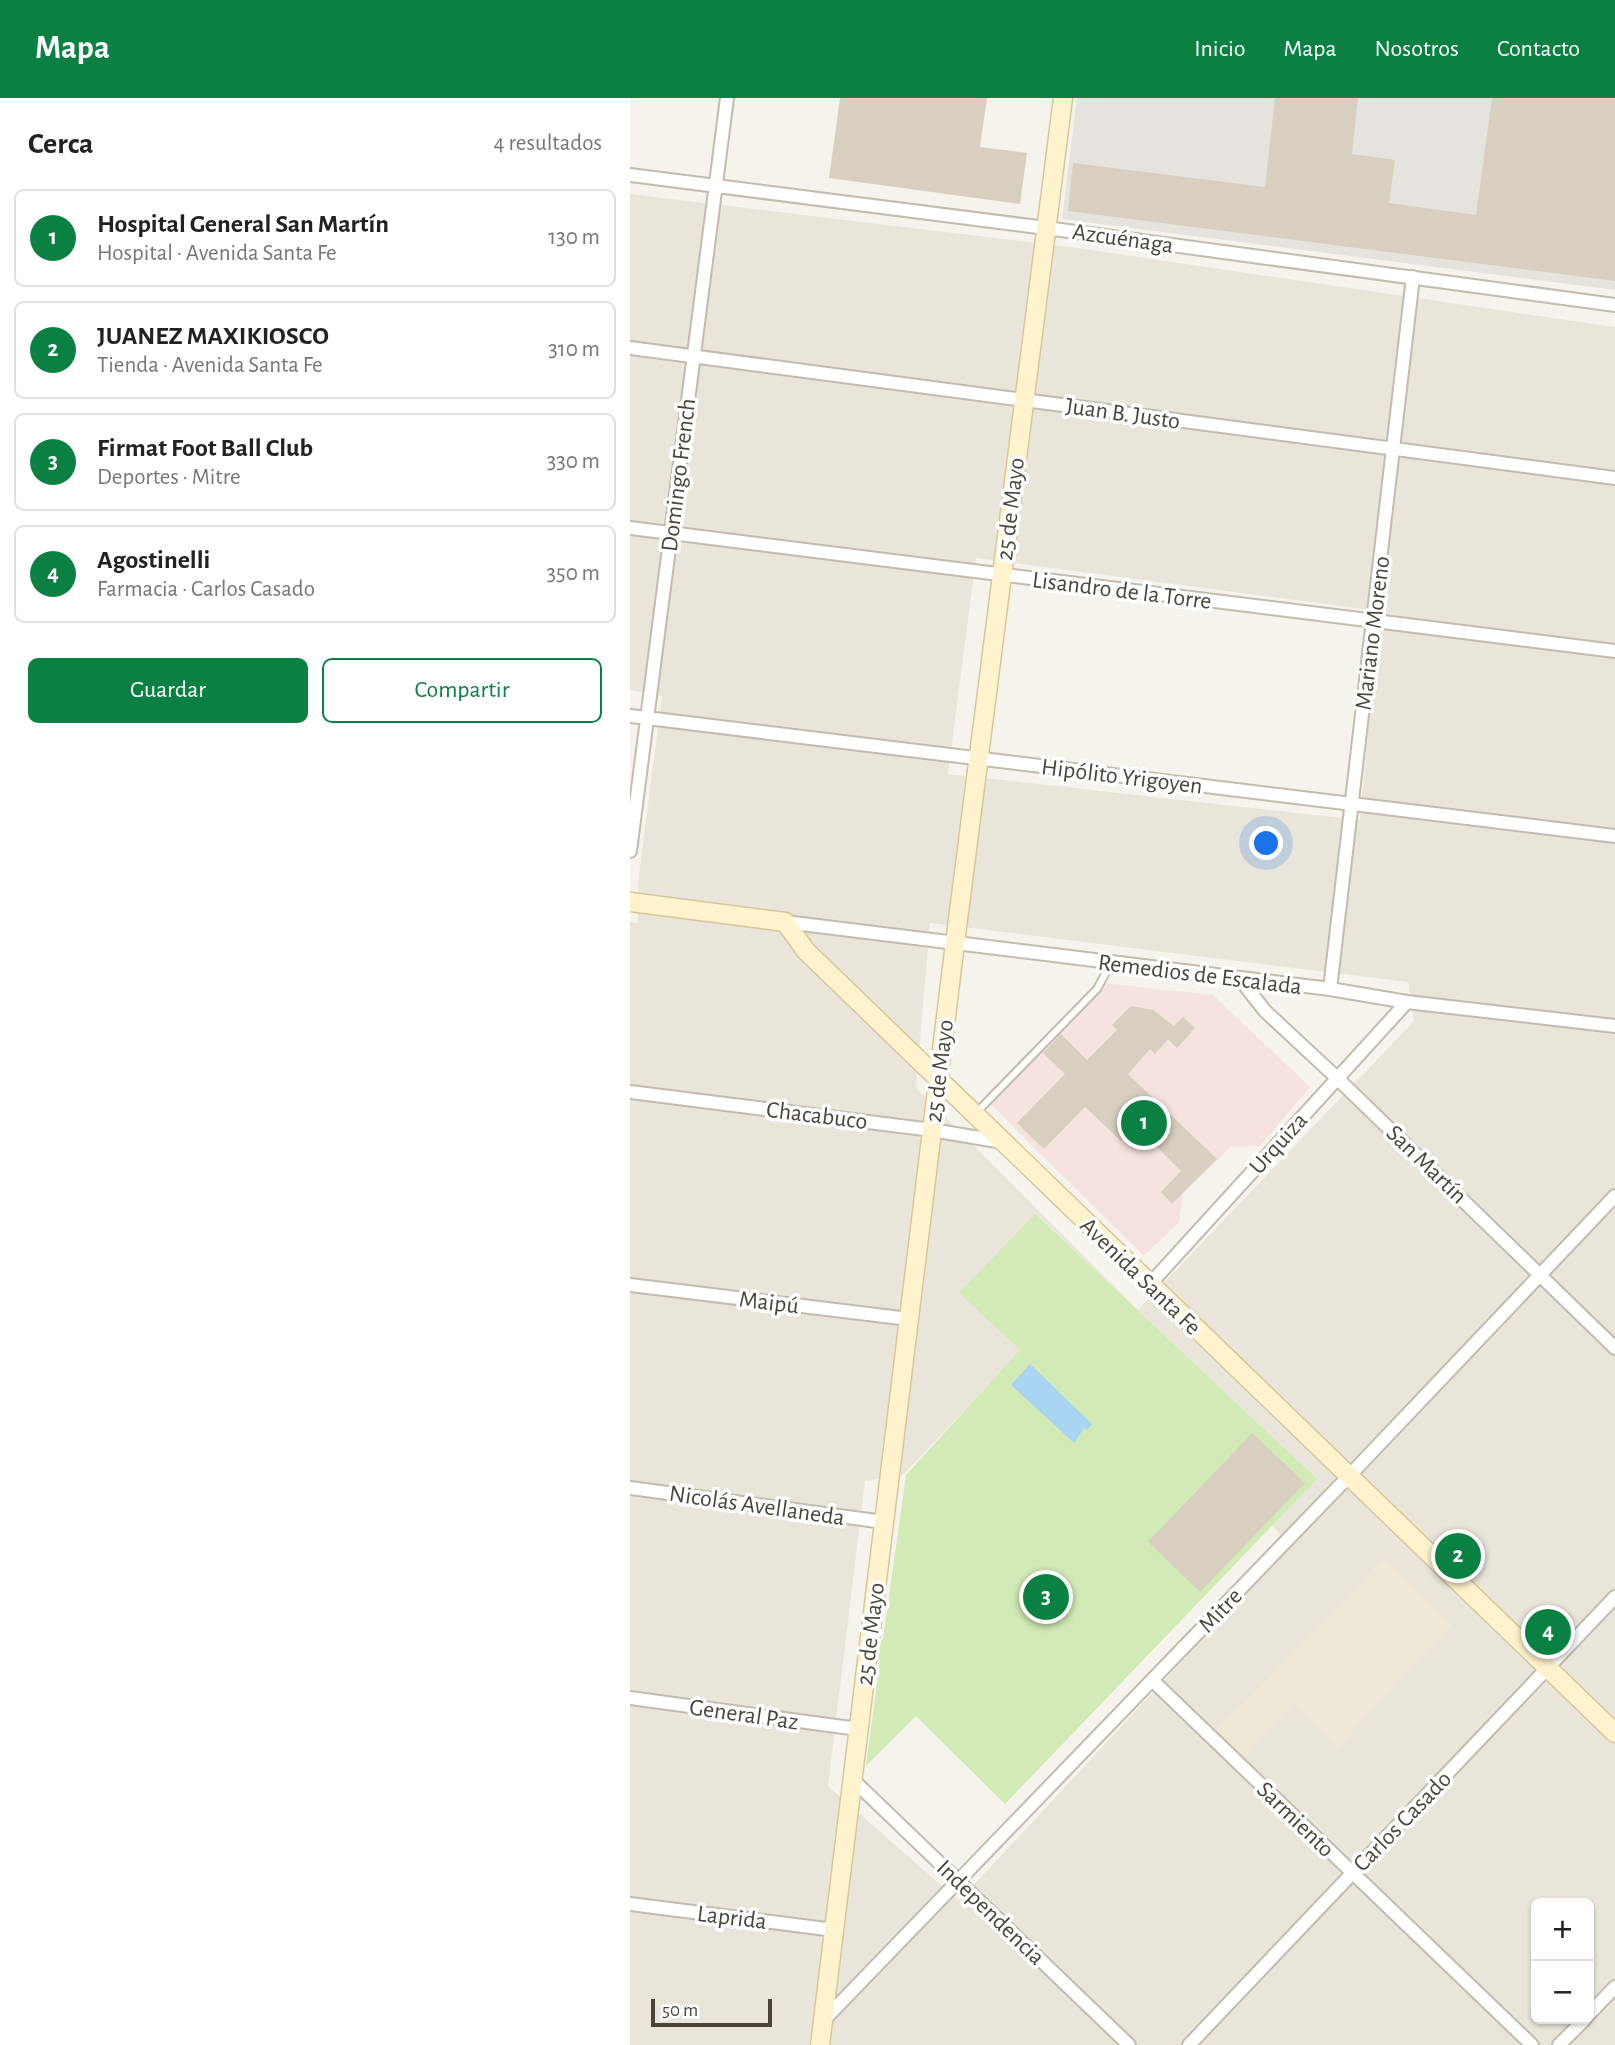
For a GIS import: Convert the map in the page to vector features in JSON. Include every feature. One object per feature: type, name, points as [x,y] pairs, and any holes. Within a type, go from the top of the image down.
[{"type":"street","name":"Domingo French","points":[[630,851],[727,98]]},
{"type":"street","name":"25 de Mayo","points":[[820,2045],[955,943],[1063,98]]},
{"type":"street","name":"Azcuénaga","points":[[630,175],[1615,304]]},
{"type":"street","name":"Mariano Moreno","points":[[1330,989],[1413,277]]},
{"type":"street","name":"Juan B. Justo","points":[[630,348],[1615,478]]},
{"type":"street","name":"Lisandro de la Torre","points":[[630,528],[1615,651]]},
{"type":"street","name":"Hipólito Yrigoyen","points":[[630,716],[1615,836]]},
{"type":"street","points":[[630,902],[785,922]]},
{"type":"street","name":"Remedios de Escalada","points":[[785,922],[1615,1026]]},
{"type":"street","name":"Avenida Santa Fe","points":[[785,922],[806,951],[1615,1733]]},
{"type":"street","name":"San Martín","points":[[1240,979],[1265,1011],[1337,1077],[1615,1348]]},
{"type":"street","name":"Urquiza","points":[[1150,1284],[1407,1002]]},
{"type":"street","name":"Chacabuco","points":[[630,1092],[932,1129],[1003,1142]]},
{"type":"street","name":"Mitre","points":[[822,2022],[1615,1196]]},
{"type":"street","name":"Maipú","points":[[630,1285],[909,1319]]},
{"type":"street","name":"Nicolás Avellaneda","points":[[630,1488],[884,1522]]},
{"type":"street","name":"Carlos Casado","points":[[1189,2045],[1615,1597]]},
{"type":"street","name":"Sarmiento","points":[[1152,1680],[1532,2045]]},
{"type":"street","name":"General Paz","points":[[630,1698],[858,1729]]},
{"type":"street","name":"Independencia","points":[[852,1779],[1129,2045]]},
{"type":"street","name":"Laprida","points":[[630,1903],[834,1930]]},
{"type":"street","points":[[1594,2009],[1615,1987]]},
{"type":"street","points":[[1559,2045],[1580,2024]]},
{"type":"lane","points":[[974,1114],[1097,989],[1111,963]]},
{"type":"shaded area","points":[[1077,98],[1615,98],[1615,290],[1062,219]]},
{"type":"shaded area","points":[[630,194],[1070,247],[1615,327],[1615,2045],[630,2045],[630,922],[638,923],[638,883],[662,696],[630,690]],"holes":[[[976,558],[1379,611],[1360,820],[948,774]],[[930,923],[1408,982],[1414,1021],[1138,1310],[916,1088]],[[964,1292],[1215,1471],[1291,1544],[959,1901],[828,1786],[865,1481],[903,1475],[1021,1351]]]},
{"type":"shaded area","points":[[1104,983],[1213,995],[1310,1087],[1260,1146],[1231,1147],[1183,1193],[1179,1222],[1144,1256],[987,1101]]},
{"type":"shaded area","points":[[1385,1557],[1453,1625],[1337,1748],[1294,1706],[1243,1759],[1217,1730]]},
{"type":"green space","points":[[1035,1214],[1317,1479],[1005,1804],[916,1716],[866,1766],[880,1661],[871,1652],[883,1639],[906,1475],[1020,1350],[959,1293]]},
{"type":"water","points":[[1030,1364],[1092,1424],[1087,1430],[1084,1428],[1074,1443],[1011,1385]]},
{"type":"building","points":[[840,98],[987,98],[980,147],[1027,153],[1020,204],[829,178]]},
{"type":"building","points":[[1275,98],[1358,98],[1352,154],[1395,160],[1389,203],[1476,215],[1492,98],[1615,98],[1615,281],[1068,211],[1073,163],[1265,187]]},
{"type":"building","points":[[1131,1006],[1153,1010],[1174,1026],[1183,1017],[1195,1028],[1177,1048],[1168,1039],[1155,1054],[1150,1049],[1128,1074],[1217,1159],[1172,1204],[1161,1192],[1181,1171],[1135,1125],[1121,1141],[1085,1107],[1044,1149],[1017,1123],[1065,1074],[1043,1053],[1061,1034],[1087,1060],[1117,1030],[1112,1025]]},
{"type":"building","points":[[1252,1433],[1305,1483],[1200,1592],[1148,1542]]},
{"type":"place","name":"Hospital General San Martín","points":[[1144,1123]]},
{"type":"place","name":"JUANEZ MAXIKIOSCO","points":[[1458,1556]]},
{"type":"place","name":"Firmat Foot Ball Club","points":[[1046,1597]]},
{"type":"place","name":"Agostinelli","points":[[1548,1632]]}]
